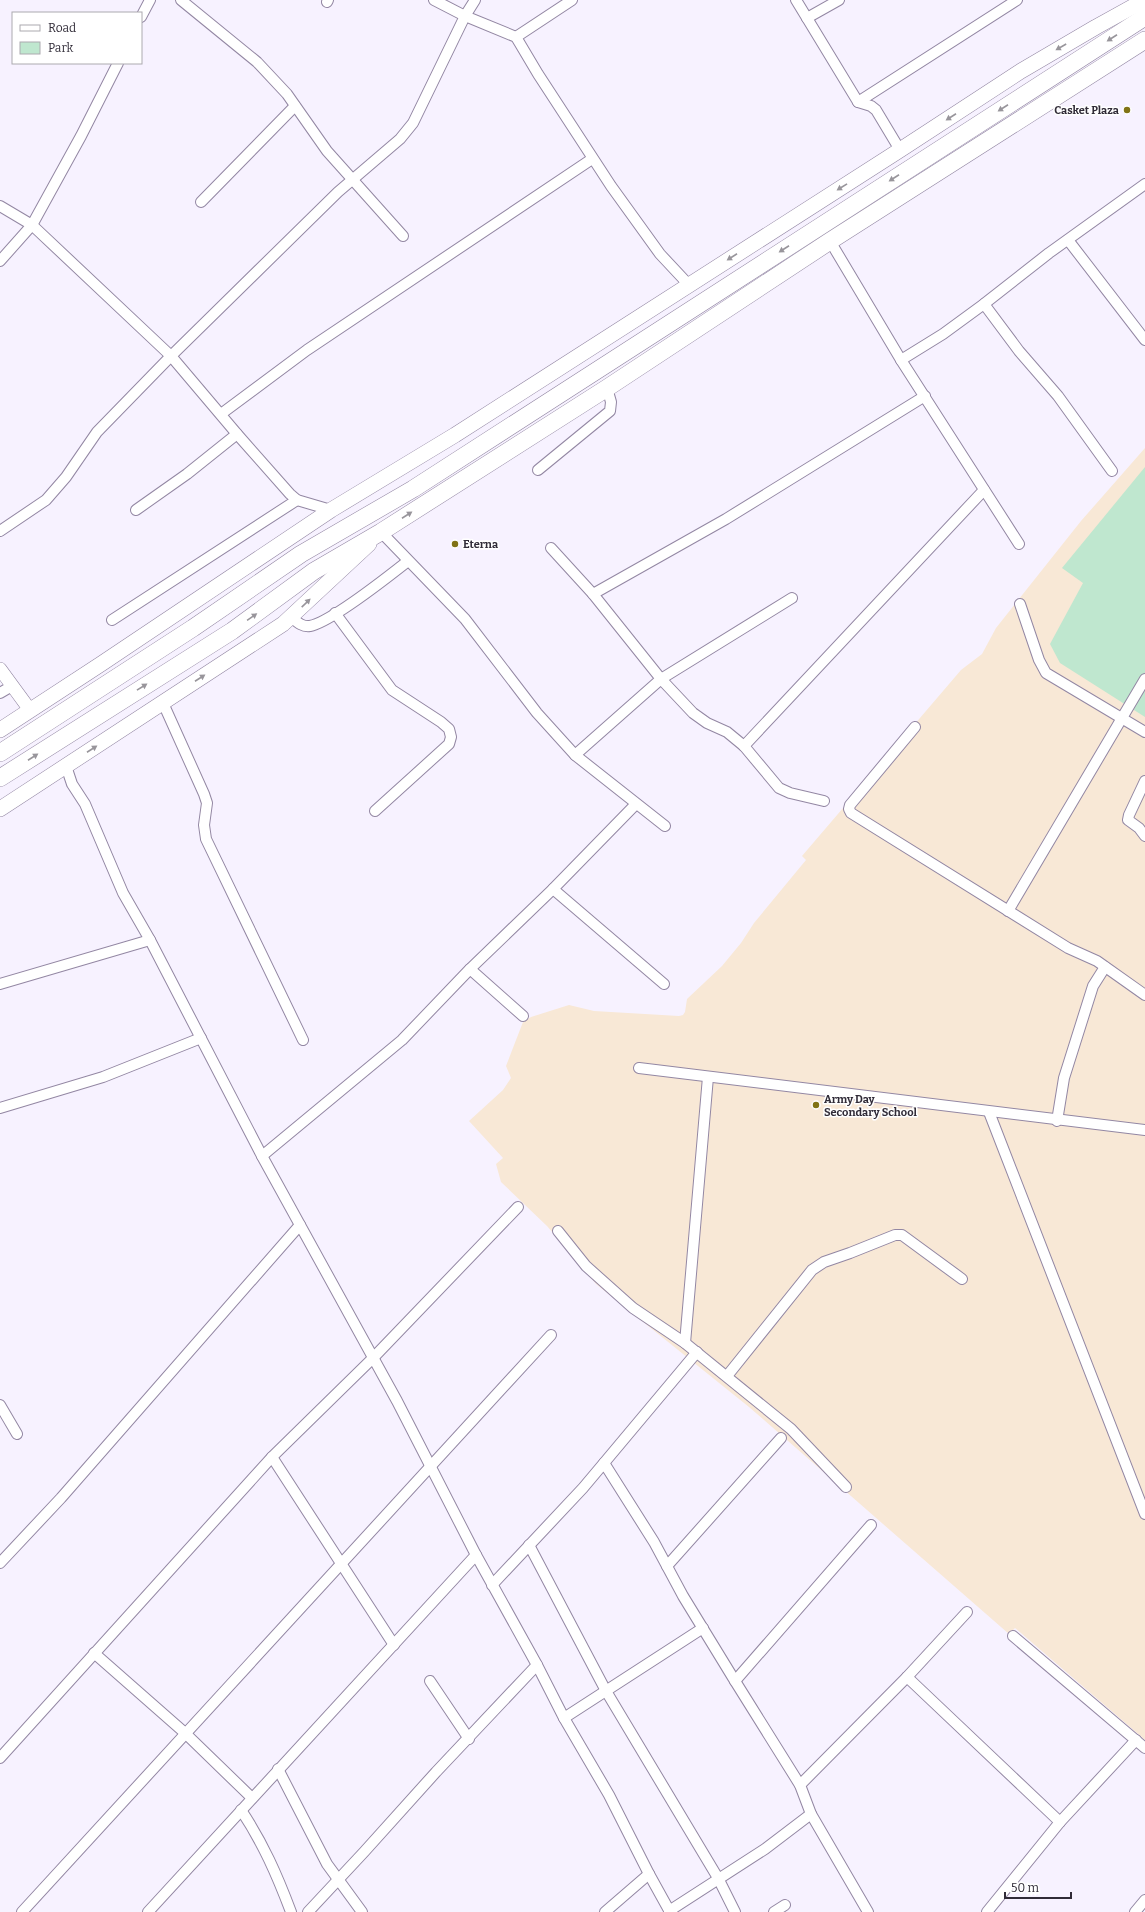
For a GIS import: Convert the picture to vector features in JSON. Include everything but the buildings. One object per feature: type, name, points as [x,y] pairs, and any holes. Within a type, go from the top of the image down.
[{"type":"highway","points":[[0,752],[193,628],[301,554],[413,489],[1145,16]]},
{"type":"highway","points":[[0,778],[232,630],[314,571],[381,532],[606,388],[830,241],[1145,40]]},
{"type":"main road","points":[[0,730],[331,510],[455,435],[1021,71],[1134,6],[1145,3]]},
{"type":"main road","points":[[0,809],[163,703],[291,617],[381,532]]},
{"type":"street","points":[[142,15],[150,0]]},
{"type":"street","points":[[181,0],[257,62],[287,94],[327,151],[403,236]]},
{"type":"street","points":[[434,0],[465,16],[516,37],[592,159],[660,254],[689,285]]},
{"type":"street","points":[[0,531],[46,500],[66,477],[97,432],[171,356],[352,180],[400,139],[413,123],[465,16],[475,0]]},
{"type":"street","points":[[516,37],[572,0]]},
{"type":"street","points":[[796,0],[858,102],[871,106],[876,110],[900,150]]},
{"type":"street","points":[[806,18],[839,0]]},
{"type":"street","points":[[858,102],[1017,0]]},
{"type":"street","points":[[0,261],[32,225],[81,136],[117,64]]},
{"type":"street","points":[[201,202],[295,106]]},
{"type":"street","points":[[222,414],[307,350],[592,159]]},
{"type":"street","points":[[901,360],[943,334],[1145,184]]},
{"type":"street","points":[[0,206],[32,225],[171,356],[290,494],[297,500],[331,510]]},
{"type":"street","points":[[1068,240],[1145,340]]},
{"type":"street","points":[[830,241],[901,360],[1019,544]]},
{"type":"street","points":[[984,304],[1019,351],[1058,396],[1112,471]]},
{"type":"street","points":[[538,470],[610,411],[611,402],[606,388]]},
{"type":"street","points":[[593,594],[726,519],[925,396]]},
{"type":"street","points":[[136,510],[187,474],[237,434]]},
{"type":"street","points":[[744,746],[984,490]]},
{"type":"street","points":[[112,620],[297,500]]},
{"type":"street","points":[[381,532],[465,619],[537,713],[575,755],[665,826]]},
{"type":"street","points":[[551,548],[593,594],[661,679],[692,713],[707,723],[727,732],[744,746],[779,788],[790,793],[824,801]]},
{"type":"street","points":[[291,617],[302,626],[310,626],[335,613],[408,561]]},
{"type":"street","points":[[575,755],[661,679],[792,598]]},
{"type":"street","points":[[1020,604],[1039,660],[1046,673],[1145,732]]},
{"type":"street","points":[[335,613],[392,690],[441,722],[449,729],[451,737],[449,744],[375,811]]},
{"type":"street","points":[[0,669],[30,710]]},
{"type":"street","points":[[1008,911],[1145,679]]},
{"type":"street","points":[[0,693],[12,686]]},
{"type":"street","points":[[163,703],[206,798],[207,803],[204,825],[206,839],[303,1040]]},
{"type":"street","points":[[915,727],[850,805],[849,810],[851,813],[1068,948],[1097,961],[1145,995]]},
{"type":"street","points":[[66,766],[72,784],[85,804],[123,892],[150,940],[262,1156],[373,1358],[476,1555],[537,1665],[564,1718],[609,1795],[670,1912],[718,1878],[765,1849],[812,1814]]},
{"type":"street","points":[[1145,781],[1128,820],[1139,828],[1145,836]]},
{"type":"street","points":[[262,1156],[402,1040],[470,969],[553,889],[636,804]]},
{"type":"street","points":[[553,889],[664,984]]},
{"type":"street","points":[[0,984],[150,940]]},
{"type":"street","points":[[1057,1121],[1064,1078],[1092,986],[1105,967]]},
{"type":"street","points":[[470,969],[523,1016]]},
{"type":"street","points":[[0,1108],[103,1077],[201,1038]]},
{"type":"street","points":[[639,1068],[1057,1121],[1145,1130]]},
{"type":"street","points":[[685,1343],[708,1077]]},
{"type":"street","points":[[989,1112],[1145,1514]]},
{"type":"street","points":[[0,1758],[272,1458],[373,1358],[518,1207]]},
{"type":"street","points":[[0,1563],[61,1498],[300,1225]]},
{"type":"street","points":[[558,1231],[586,1266],[633,1308],[697,1352],[791,1429],[846,1487]]},
{"type":"street","points":[[727,1376],[812,1270],[824,1262],[850,1254],[895,1235],[902,1235],[962,1278]]},
{"type":"street","points":[[22,1912],[551,1335]]},
{"type":"street","points":[[492,1585],[583,1488],[697,1352]]},
{"type":"street","points":[[0,1405],[17,1434]]},
{"type":"street","points":[[667,1566],[781,1438]]},
{"type":"street","points":[[272,1458],[340,1564],[394,1644]]},
{"type":"street","points":[[604,1463],[735,1681],[800,1785],[812,1814],[863,1910]]},
{"type":"street","points":[[735,1681],[871,1525]]},
{"type":"street","points":[[529,1545],[606,1691],[718,1878],[735,1912]]},
{"type":"street","points":[[148,1912],[476,1555]]},
{"type":"street","points":[[800,1785],[907,1677],[966,1612]]},
{"type":"street","points":[[564,1718],[703,1628]]},
{"type":"street","points":[[1013,1636],[1145,1748]]},
{"type":"street","points":[[94,1653],[185,1733],[252,1798]]},
{"type":"street","points":[[308,1912],[436,1772],[469,1739],[537,1665]]},
{"type":"street","points":[[907,1677],[1060,1822]]},
{"type":"street","points":[[430,1681],[469,1739]]},
{"type":"street","points":[[987,1912],[1060,1822],[1136,1740]]},
{"type":"street","points":[[278,1769],[327,1864],[362,1912]]},
{"type":"street","points":[[241,1810],[259,1837],[273,1865],[291,1912]]},
{"type":"street","points":[[605,1912],[649,1874]]},
{"type":"street","points":[[1135,1912],[1145,1900]]},
{"type":"street","points":[[774,1912],[785,1905]]},
{"type":"shaded area","name":"Army Day Secondary School","points":[[1145,448],[1145,1740],[1015,1628],[1009,1634],[749,1407],[596,1284],[547,1226],[501,1182],[496,1164],[503,1158],[469,1121],[503,1090],[511,1078],[506,1066],[523,1022],[531,1017],[569,1005],[594,1011],[683,1015],[685,1012],[687,999],[722,966],[741,943],[754,923],[806,860],[802,856],[961,670],[982,654],[996,628],[1081,521]]},
{"type":"green space","points":[[1145,467],[1145,717],[1060,663],[1050,644],[1083,583],[1062,568]]},
{"type":"place","name":"Casket Plaza","points":[[1127,110]]},
{"type":"place","name":"Eterna","points":[[455,544]]},
{"type":"place","name":"Army Day Secondary School","points":[[816,1105]]}]
